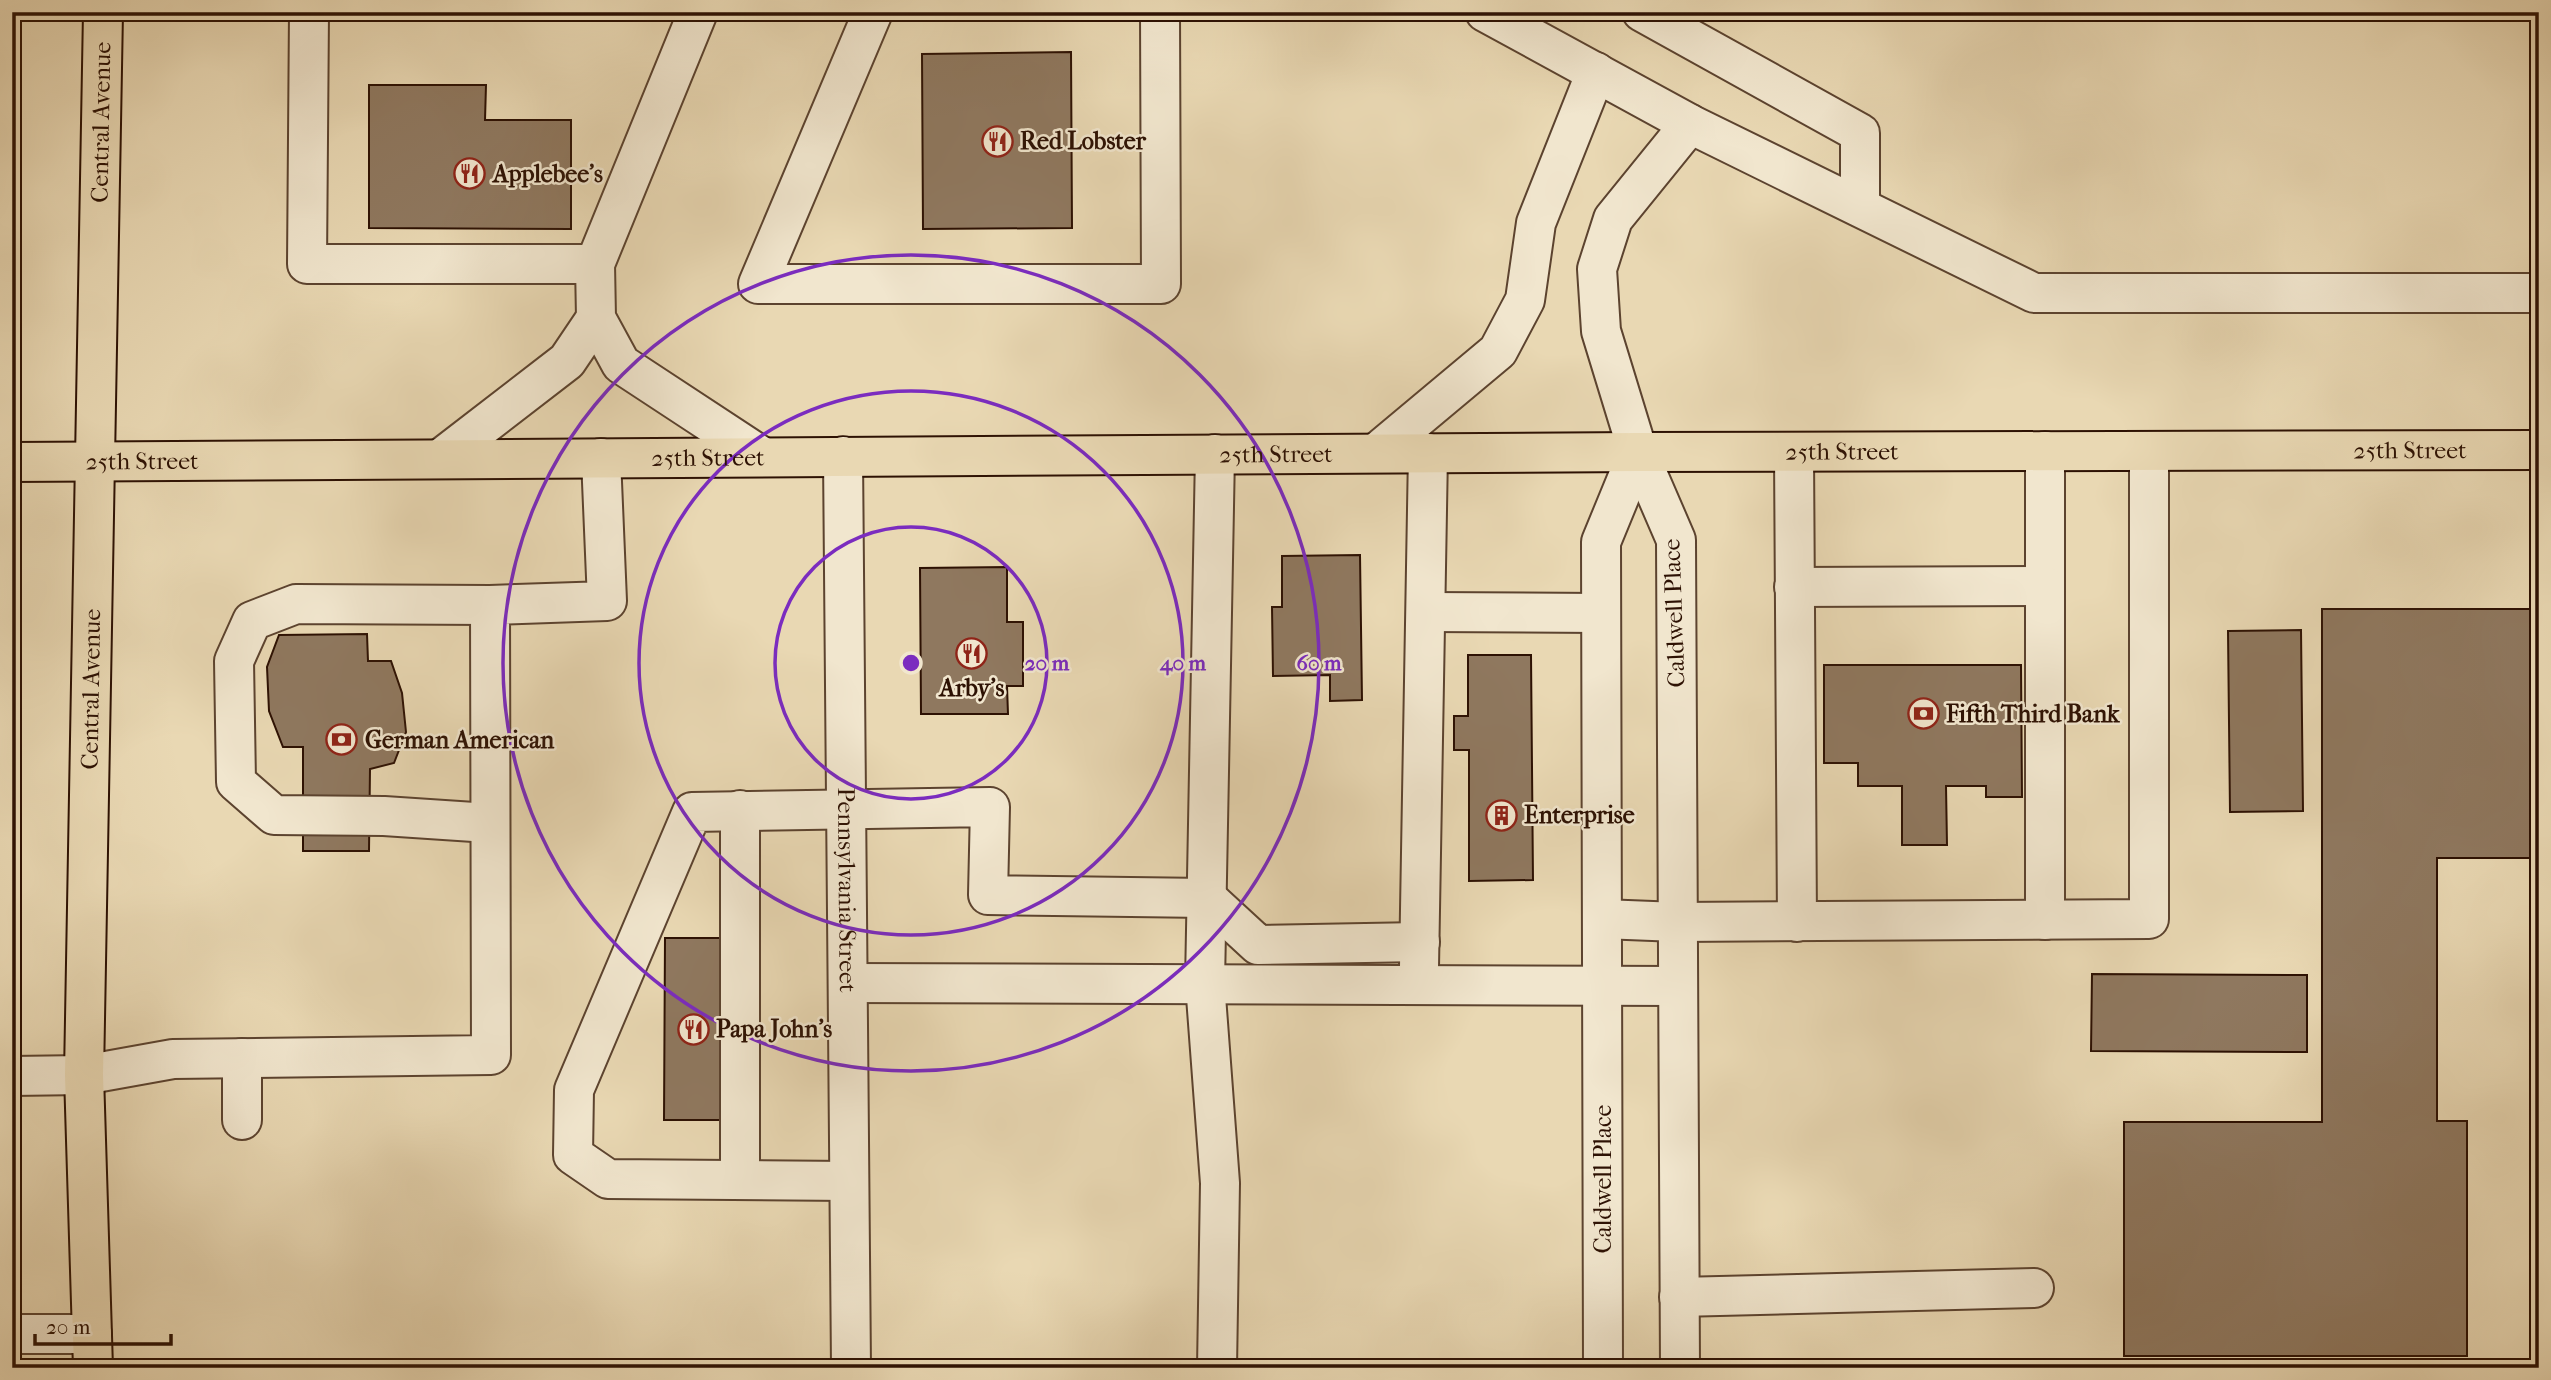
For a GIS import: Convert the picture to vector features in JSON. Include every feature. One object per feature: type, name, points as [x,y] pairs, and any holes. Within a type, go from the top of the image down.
[{"type":"main road","name":"Central Avenue","points":[[92,1351],[84,1075],[103,12]]},
{"type":"main road","name":"25th Street","points":[[12,462],[1376,453],[2539,450]]},
{"type":"street","points":[[309,12],[307,264],[595,264]]},
{"type":"street","points":[[698,12],[595,264],[596,318],[621,364],[761,456]]},
{"type":"street","points":[[873,12],[758,284],[1161,284],[1160,12]]},
{"type":"street","points":[[1485,12],[1690,124],[2034,293],[2539,293]]},
{"type":"street","points":[[1642,12],[1860,133],[1860,207]]},
{"type":"street","points":[[1376,453],[1498,351],[1525,300],[1536,223],[1596,72]]},
{"type":"street","points":[[1638,452],[1601,331],[1597,268],[1613,219],[1690,124]]},
{"type":"street","points":[[440,459],[567,361],[596,318]]},
{"type":"street","points":[[2045,451],[2045,920]]},
{"type":"street","points":[[1602,919],[1797,922],[2149,919],[2149,451]]},
{"type":"street","name":"Caldwell Place","points":[[1603,1368],[1601,542],[1638,452]]},
{"type":"street","name":"Caldwell Place","points":[[1638,452],[1676,540],[1680,1368]]},
{"type":"street","points":[[1794,452],[1797,922]]},
{"type":"street","points":[[1419,984],[1428,453]]},
{"type":"street","points":[[1215,454],[1205,983],[1220,1183],[1217,1368]]},
{"type":"street","name":"Pennsylvania Street","points":[[844,456],[851,1368]]},
{"type":"street","points":[[489,823],[384,816],[274,815],[236,782],[234,661],[251,621],[296,604],[490,605],[607,601],[601,458]]},
{"type":"street","points":[[1794,587],[2045,586]]},
{"type":"street","points":[[12,1076],[84,1075],[173,1059],[491,1055],[490,605]]},
{"type":"street","points":[[1426,612],[1601,613]]},
{"type":"street","points":[[849,1181],[608,1179],[573,1155],[574,1090],[692,812],[846,807],[990,807],[988,895],[1207,898],[1258,945],[1420,942]]},
{"type":"street","points":[[740,810],[740,1179]]},
{"type":"street","points":[[848,983],[1678,986]]},
{"type":"street","points":[[242,1058],[242,1120]]},
{"type":"street","points":[[1679,1297],[2034,1288]]},
{"type":"street","points":[[12,1334],[92,1351]]},
{"type":"building","name":"Red Lobster","points":[[1071,52],[1072,228],[923,229],[922,54]]},
{"type":"building","name":"Applebee's","points":[[369,85],[486,85],[485,120],[571,120],[571,229],[369,228]]},
{"type":"building","points":[[1360,555],[1362,700],[1330,701],[1330,675],[1273,676],[1272,607],[1282,607],[1282,556]]},
{"type":"building","name":"Arby's","points":[[1007,567],[1007,622],[1023,622],[1023,686],[1007,686],[1008,714],[921,714],[920,568]]},
{"type":"building","points":[[2322,609],[2539,609],[2539,858],[2437,858],[2437,1121],[2467,1121],[2467,1356],[2124,1356],[2124,1122],[2322,1122]]},
{"type":"building","points":[[2301,630],[2303,811],[2230,812],[2228,631]]},
{"type":"building","name":"German American","points":[[367,634],[368,661],[391,661],[402,693],[406,732],[394,763],[370,769],[369,851],[303,851],[303,747],[283,747],[269,711],[267,667],[279,635]]},
{"type":"building","name":"Enterprise","points":[[1468,655],[1531,655],[1533,880],[1469,881],[1469,750],[1454,750],[1454,716],[1468,716]]},
{"type":"building","name":"Fifth Third Bank","points":[[1824,665],[2021,665],[2022,797],[1986,797],[1986,786],[1946,786],[1947,845],[1902,845],[1902,786],[1858,786],[1858,763],[1824,763]]},
{"type":"building","name":"Papa John's","points":[[665,938],[723,938],[723,1120],[664,1120]]},
{"type":"building","points":[[2092,974],[2307,975],[2307,1052],[2091,1051]]},
{"type":"place","name":"Red Lobster","points":[[997,141]]},
{"type":"place","name":"Applebee's","points":[[470,174]]},
{"type":"place","name":"Arby's","points":[[972,654]]},
{"type":"place","name":"Fifth Third Bank","points":[[1923,714]]},
{"type":"place","name":"German American","points":[[342,740]]},
{"type":"place","name":"Enterprise","points":[[1501,815]]},
{"type":"place","name":"Papa John's","points":[[693,1029]]}]
